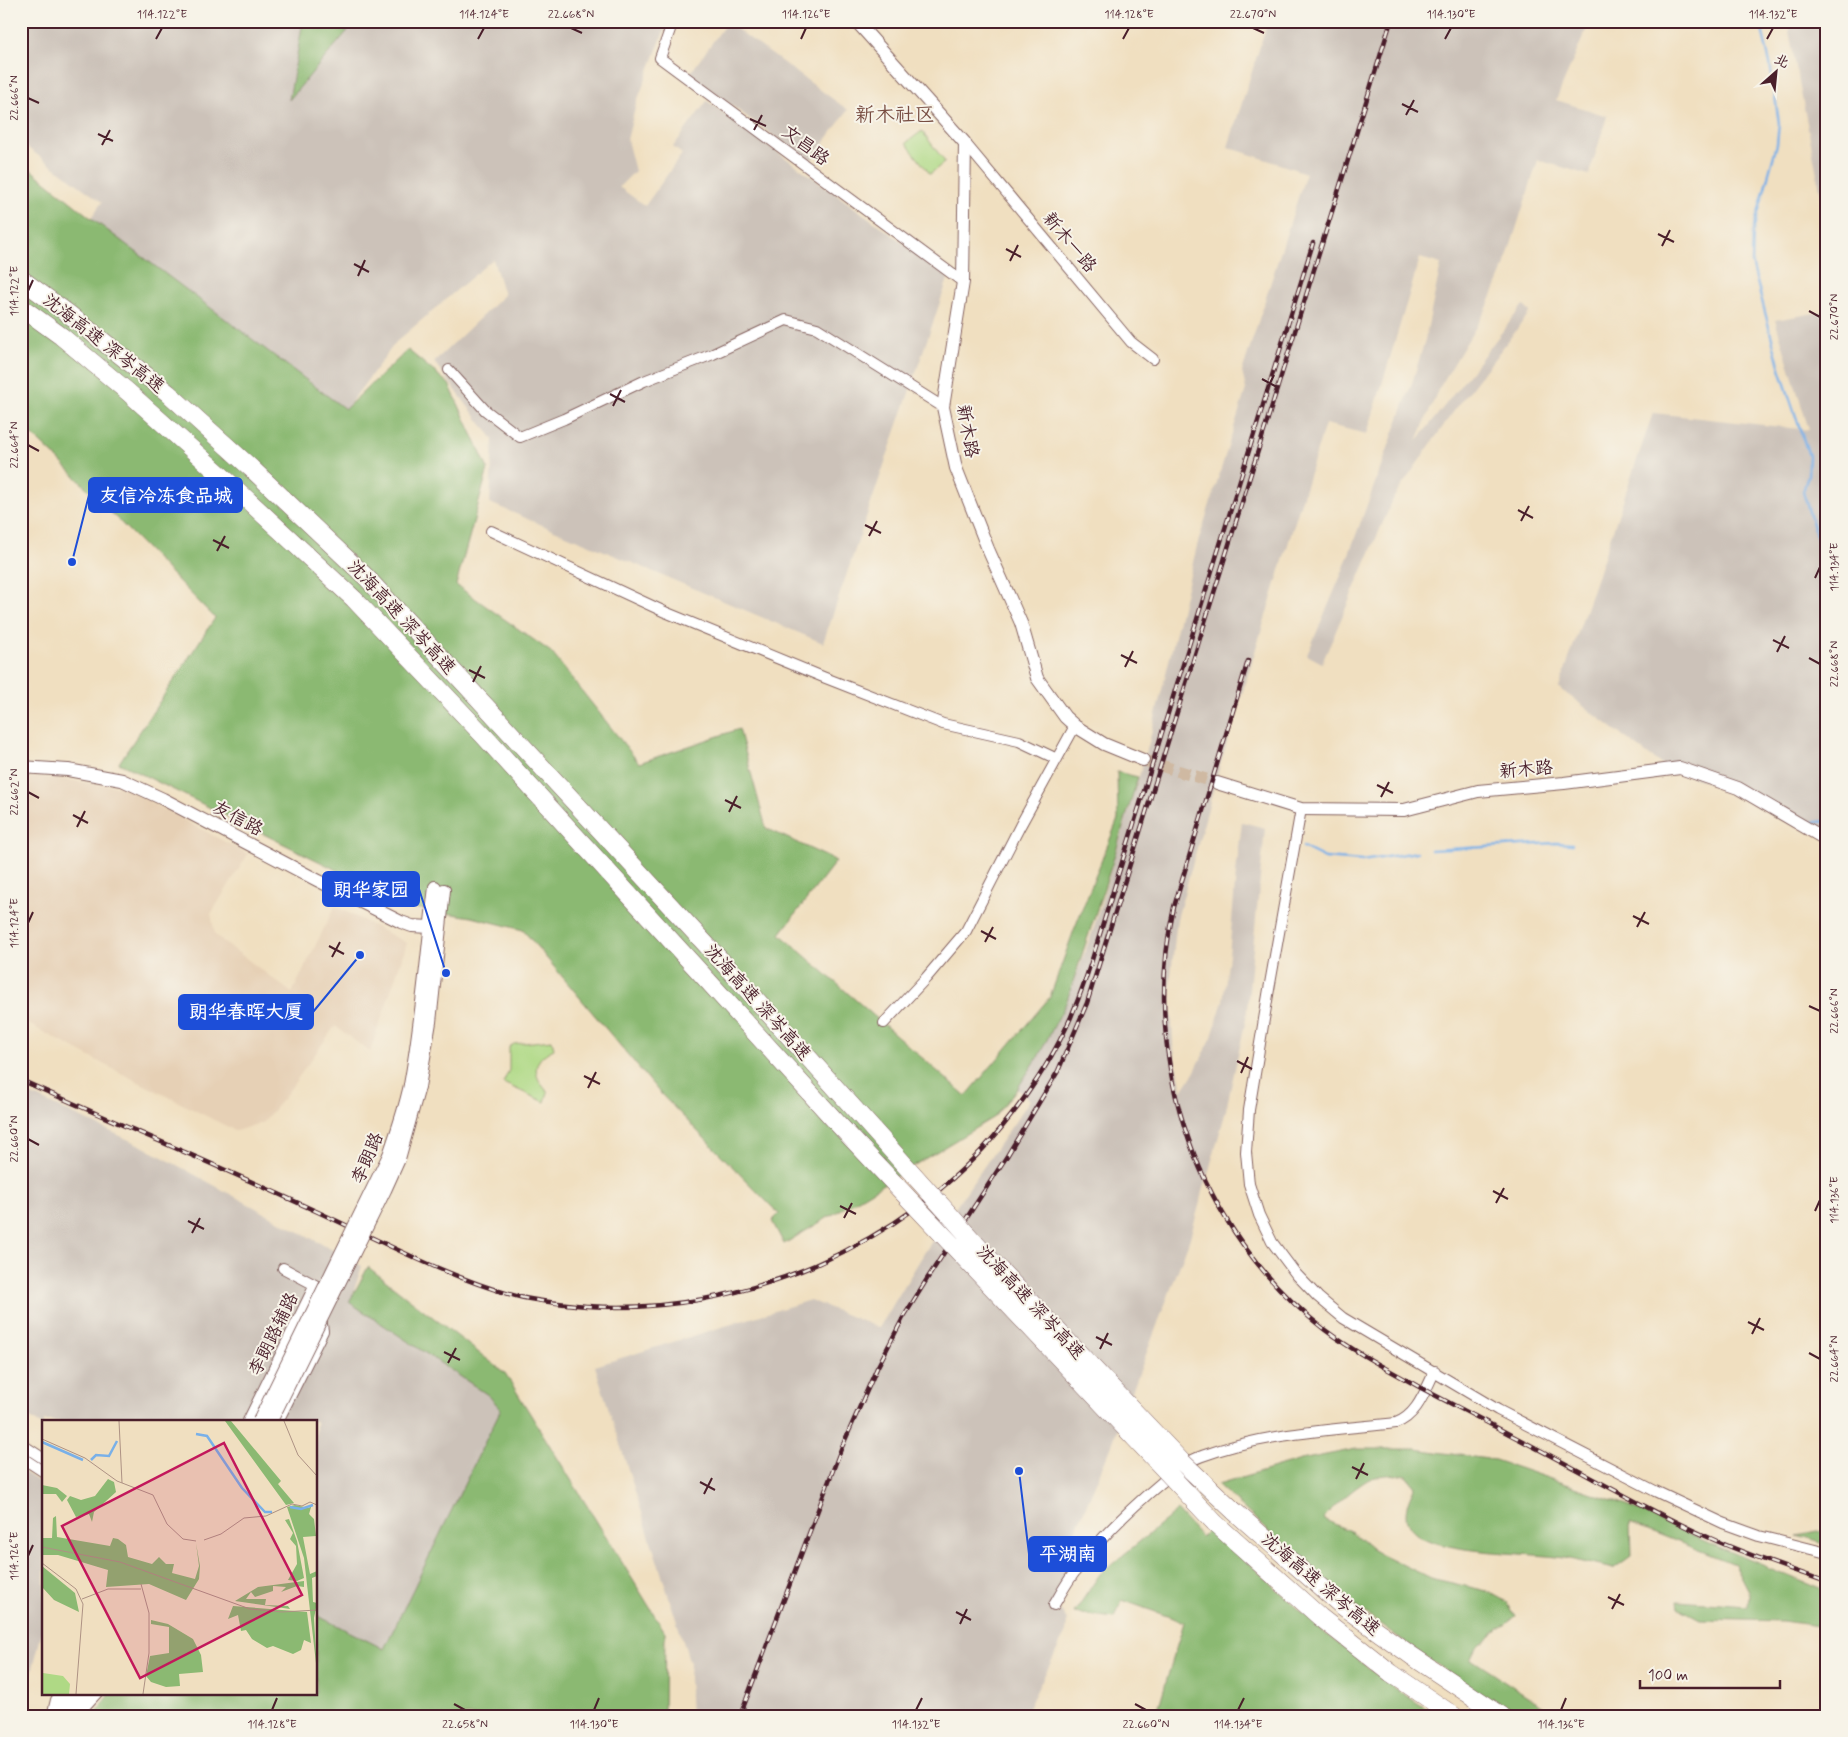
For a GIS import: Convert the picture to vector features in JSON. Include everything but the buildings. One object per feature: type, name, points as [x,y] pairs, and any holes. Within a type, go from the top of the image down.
[{"type":"highway","name":"沈海高速 深岑高速","points":[[21,279],[70,315],[168,393],[251,468],[366,577],[726,966],[983,1252],[1182,1462],[1234,1511],[1341,1605],[1412,1656],[1502,1716]]},
{"type":"highway","name":"沈海高速 深岑高速","points":[[21,307],[61,336],[128,392],[354,599],[491,743],[853,1140],[1215,1523],[1320,1617],[1391,1673],[1454,1716]]},
{"type":"street","name":"文昌路","points":[[673,21],[660,58],[963,282]]},
{"type":"street","points":[[856,21],[965,143]]},
{"type":"street","name":"新木路","points":[[965,143],[963,282],[943,407],[956,468],[988,549],[1021,623],[1037,678],[1065,716],[1075,726],[1104,744],[1144,760]]},
{"type":"street","name":"新木一路","points":[[965,143],[1131,342],[1153,359]]},
{"type":"street","points":[[449,370],[485,410],[520,437],[564,419],[644,381],[713,354],[786,320],[817,328],[943,407]]},
{"type":"street","points":[[491,531],[664,612],[823,677],[943,724],[1018,741],[1058,759]]},
{"type":"street","points":[[884,1023],[966,931],[1020,826],[1075,726]]},
{"type":"street","name":"友信路","points":[[21,766],[68,770],[122,780],[163,799],[401,922],[429,931]]},
{"type":"street","name":"新木路","points":[[1217,783],[1301,809],[1404,810],[1478,791],[1564,783],[1680,768],[1738,788],[1827,840]]},
{"type":"street","name":"友信路","points":[[21,774],[67,778],[121,787],[162,806],[315,887],[400,929],[411,933],[429,931]]},
{"type":"street","points":[[1301,809],[1249,1110],[1246,1152],[1249,1184],[1259,1215],[1272,1242],[1296,1274],[1318,1298],[1343,1318],[1498,1410],[1723,1523],[1759,1536],[1827,1553]]},
{"type":"street","name":"李朗路","points":[[260,1420],[394,1157],[410,1086],[429,931],[439,889],[430,1022],[419,1087],[381,1199],[271,1420]]},
{"type":"street","points":[[283,1268],[315,1286]]},
{"type":"street","name":"李朗路辅路","points":[[248,1420],[315,1286]]},
{"type":"street","name":"李朗路辅路","points":[[278,1420],[323,1331],[315,1286]]},
{"type":"street","points":[[1054,1604],[1076,1570],[1099,1543],[1143,1498],[1176,1471],[1201,1456],[1249,1442],[1316,1431],[1403,1421],[1417,1407],[1435,1371]]},
{"type":"street","points":[[21,1444],[42,1458]]},
{"type":"street","points":[[21,1457],[42,1471]]},
{"type":"street","points":[[52,1716],[70,1701],[83,1694]]},
{"type":"street","points":[[70,1701],[94,1694]]},
{"type":"street","points":[[66,1716],[70,1701]]},
{"type":"shaded area","points":[[21,21],[303,21],[289,99],[356,21],[668,21],[636,104],[627,140],[635,171],[619,187],[645,206],[682,154],[673,147],[707,101],[949,276],[823,643],[490,503],[493,439],[434,362],[504,295],[493,259],[396,342],[345,410],[91,218],[102,202],[21,143]]},
{"type":"shaded area","points":[[1268,21],[1590,21],[1556,100],[1607,116],[1589,175],[1538,160],[1502,273],[1486,310],[1438,390],[1417,441],[1523,305],[1530,312],[1451,415],[1394,497],[1322,663],[1307,655],[1342,573],[1413,380],[1425,340],[1441,264],[1420,258],[1367,434],[1325,424],[1221,762],[1177,919],[1170,984],[1173,1045],[1182,1091],[1194,1073],[1212,1037],[1223,1001],[1242,822],[1265,828],[1246,1019],[1225,1114],[1189,1241],[1111,1447],[1062,1562],[1076,1570],[1054,1604],[1064,1614],[1067,1621],[1066,1632],[1024,1716],[691,1716],[690,1663],[595,1366],[810,1300],[879,1328],[926,1250],[1030,1100],[1017,1089],[1038,1057],[1066,1003],[1093,930],[1149,743],[1197,546],[1246,389],[1242,372],[1306,173],[1228,147]]},
{"type":"shaded area","points":[[1787,21],[1827,21],[1827,225]]},
{"type":"shaded area","points":[[727,22],[848,110],[810,162],[689,75]]},
{"type":"shaded area","points":[[1827,311],[1827,834],[1795,817],[1662,765],[1559,688],[1653,413],[1809,430],[1775,320]]},
{"type":"shaded area","points":[[21,774],[122,787],[248,854],[211,914],[215,935],[292,993],[335,906],[407,943],[370,1052],[335,1026],[283,1099],[263,1122],[236,1131],[21,1020]]},
{"type":"shaded area","points":[[21,1090],[142,1146],[362,1266],[350,1302],[488,1395],[501,1409],[384,1649],[318,1616],[318,1420],[42,1420],[42,1426],[21,1412]]},
{"type":"shaded area","points":[[21,1470],[42,1484],[42,1632],[21,1716]]},
{"type":"green space","points":[[303,21],[356,21],[289,100]]},
{"type":"green space","points":[[922,131],[945,162],[930,174],[906,143]]},
{"type":"green space","points":[[21,162],[91,218],[345,409],[408,350],[449,384],[488,469],[456,585],[551,652],[639,763],[739,729],[766,828],[836,861],[780,934],[966,1096],[1050,997],[1118,819],[1117,772],[1138,777],[1112,864],[1066,1003],[1038,1057],[1017,1089],[994,1117],[784,1244],[772,1221],[779,1214],[660,1093],[523,930],[472,917],[414,908],[119,763],[215,618],[21,424]]},
{"type":"green space","points":[[552,1040],[554,1049],[541,1058],[536,1068],[542,1086],[548,1092],[545,1102],[503,1083],[509,1070],[509,1047],[514,1044]]},
{"type":"green space","points":[[368,1267],[505,1373],[665,1632],[664,1716],[94,1716],[110,1694],[318,1694],[318,1616],[384,1649],[501,1409],[488,1395],[349,1302]]},
{"type":"green space","points":[[1356,1449],[1415,1449],[1495,1460],[1627,1505],[1712,1544],[1827,1592],[1827,1627],[1782,1621],[1700,1619],[1679,1608],[1678,1601],[1748,1606],[1749,1593],[1734,1564],[1630,1523],[1631,1556],[1613,1569],[1564,1558],[1459,1548],[1439,1544],[1422,1537],[1411,1529],[1406,1513],[1408,1502],[1415,1486],[1407,1476],[1380,1476],[1366,1481],[1353,1490],[1323,1519],[1352,1532],[1373,1550],[1430,1578],[1487,1591],[1507,1602],[1515,1617],[1477,1647],[1471,1659],[1558,1716],[1516,1716],[1465,1685],[1362,1611],[1276,1538],[1218,1485],[1301,1460]]},
{"type":"green space","points":[[1177,1511],[1201,1537],[1211,1528],[1326,1634],[1394,1688],[1438,1716],[1156,1716],[1184,1622],[1122,1600],[1115,1618],[1074,1613],[1100,1574]]},
{"type":"green space","points":[[1827,1530],[1827,1545],[1797,1536]]},
{"type":"waterway","points":[[1760,21],[1770,63],[1779,123],[1777,144],[1753,231],[1752,263],[1780,369],[1809,456],[1808,475],[1803,492],[1827,570]]},
{"type":"waterway","points":[[1809,823],[1827,821]]},
{"type":"waterway","points":[[1431,850],[1557,843],[1572,844]]},
{"type":"waterway","points":[[1303,847],[1325,858],[1362,861],[1417,852]]},
{"type":"tunnel","points":[[1143,760],[1217,783]]},
{"type":"railway","points":[[740,1716],[841,1449],[877,1368],[903,1318],[1007,1156],[1058,1071],[1087,1003],[1391,21]]},
{"type":"railway","points":[[21,1080],[333,1219],[410,1256],[489,1288],[534,1300],[587,1306],[645,1306],[702,1299],[760,1285],[816,1265],[869,1238],[918,1206],[963,1169],[1002,1127],[1040,1074],[1057,1046],[1071,1017],[1093,957],[1313,243]]},
{"type":"railway","points":[[1248,661],[1174,907],[1165,966],[1165,1025],[1173,1083],[1189,1140],[1212,1194],[1243,1244],[1281,1290],[1325,1330],[1373,1361],[1687,1528],[1738,1550],[1827,1582]]},
{"type":"place","name":"友信冷冻食品城","points":[[72,562]]},
{"type":"place","name":"朗华春晖大厦","points":[[360,955]]},
{"type":"place","name":"朗华家园","points":[[446,973]]},
{"type":"place","name":"平湖南","points":[[1019,1471]]},
{"type":"district","name":"新木社区","points":[[895,114]]}]
